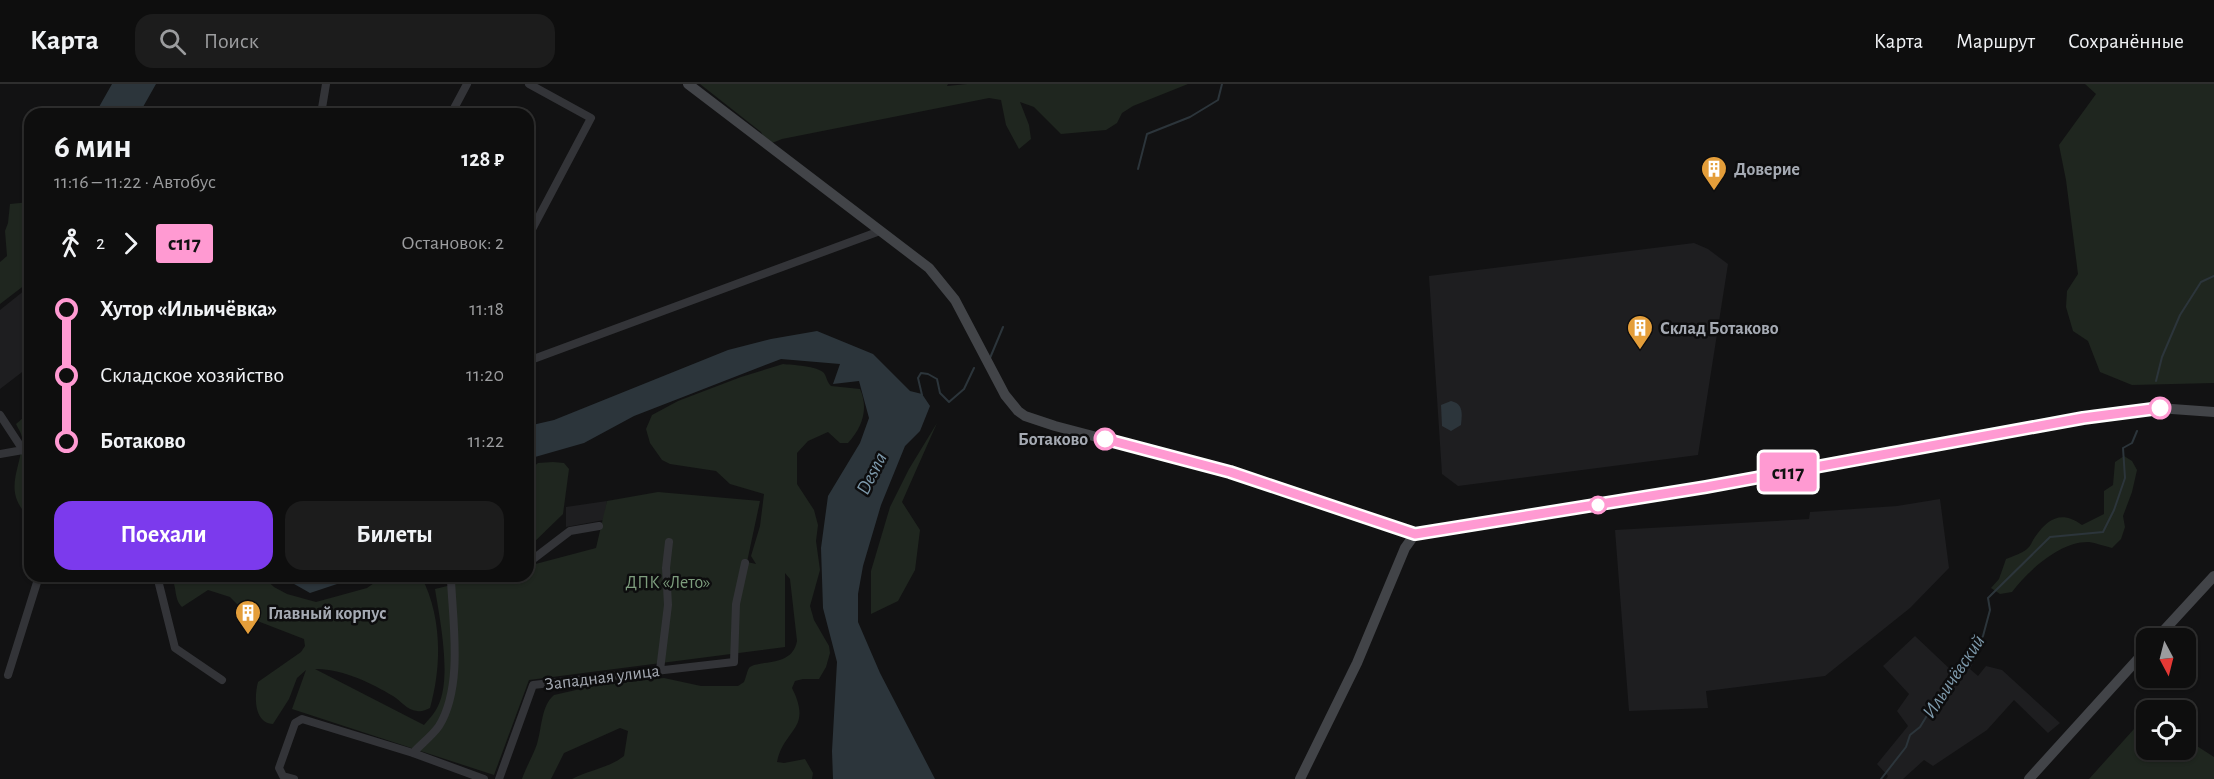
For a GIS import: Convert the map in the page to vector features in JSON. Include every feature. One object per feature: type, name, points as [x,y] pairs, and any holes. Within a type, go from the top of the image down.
[{"type":"main road","points":[[688,84],[929,268],[955,300],[1005,395],[1025,416],[1230,472],[1415,534],[1706,487],[2123,411],[2160,408],[2214,411]]},
{"type":"main road","points":[[1300,779],[1358,663],[1405,548],[1415,534]]},
{"type":"main road","points":[[2166,628],[2214,576]]},
{"type":"main road","points":[[2029,779],[2136,661]]},
{"type":"street","points":[[322,108],[326,84]]},
{"type":"street","points":[[454,108],[467,84]]},
{"type":"street","points":[[529,84],[591,118],[534,226]]},
{"type":"street","points":[[534,359],[880,231]]},
{"type":"street","points":[[0,414],[24,449]]},
{"type":"street","points":[[0,454],[24,452]]},
{"type":"street","points":[[534,558],[570,531],[599,526]]},
{"type":"street","points":[[660,670],[668,604],[666,568],[669,542]]},
{"type":"street","name":"Западная улица","points":[[499,779],[533,685],[734,662],[736,604],[745,563]]},
{"type":"street","points":[[8,675],[37,582]]},
{"type":"street","points":[[158,582],[175,648],[222,680]]},
{"type":"street","points":[[413,753],[438,727],[446,710],[454,674],[451,582]]},
{"type":"street","points":[[294,779],[283,776],[279,768],[295,723],[302,719],[413,753],[484,779]]},
{"type":"shaded area","points":[[1694,243],[1708,249],[1728,264],[1698,455],[1458,486],[1442,474],[1429,276]]},
{"type":"shaded area","points":[[24,291],[24,371],[0,389],[0,310]]},
{"type":"shaded area","points":[[1940,499],[1949,568],[1910,608],[1825,676],[1706,691],[1708,708],[1629,711],[1615,530],[1809,519],[1810,512],[1897,506]]},
{"type":"shaded area","points":[[607,501],[604,520],[566,527],[566,507]]},
{"type":"shaded area","points":[[1915,636],[1953,672],[1973,640],[1982,647],[1970,669],[1978,676],[1986,666],[2002,670],[2060,723],[2048,733],[2014,700],[1987,730],[1933,766],[1924,760],[1903,779],[1886,779],[1888,776],[1877,764],[1908,726],[1897,711],[1909,694],[1883,666]]},
{"type":"green space","points":[[700,84],[948,84],[947,86],[967,84],[1188,84],[1133,106],[1122,113],[1117,123],[1106,130],[1061,134],[1034,107],[1020,102],[1029,125],[1031,139],[1019,149],[1006,125],[1001,100],[989,98],[782,139],[772,143],[765,140],[761,132]]},
{"type":"green space","points":[[2085,84],[2214,84],[2214,383],[2132,385],[2100,372],[2088,341],[2073,331],[2066,307],[2067,291],[2078,274],[2066,180],[2059,145],[2096,94]]},
{"type":"green space","points":[[24,203],[24,286],[0,304],[0,262],[7,256],[5,231],[10,204]]},
{"type":"green space","name":"ДПК «Лето»","points":[[783,364],[805,366],[824,373],[831,386],[860,389],[863,396],[863,418],[848,443],[840,443],[828,432],[808,441],[797,453],[797,484],[814,510],[818,525],[816,541],[820,570],[810,606],[814,620],[829,646],[830,653],[819,679],[795,681],[792,688],[800,712],[798,721],[785,742],[777,762],[805,759],[813,773],[812,779],[572,779],[624,756],[628,731],[620,728],[564,753],[551,779],[522,779],[537,744],[544,711],[554,695],[598,685],[664,678],[701,686],[738,686],[744,682],[748,669],[753,665],[774,662],[788,656],[794,650],[797,641],[790,579],[785,573],[785,647],[529,680],[494,775],[292,709],[306,670],[297,678],[289,699],[273,724],[267,723],[262,719],[257,708],[258,682],[301,652],[305,646],[304,639],[260,622],[247,614],[230,597],[208,590],[182,607],[177,600],[173,582],[269,582],[287,594],[316,602],[367,588],[376,582],[424,582],[433,607],[438,641],[437,675],[430,708],[420,711],[413,710],[366,681],[335,671],[315,669],[424,725],[438,706],[444,680],[444,649],[435,589],[464,582],[534,582],[534,564],[596,548],[607,501],[658,492],[760,501],[747,562],[756,564],[751,556],[760,526],[764,494],[730,484],[716,471],[670,464],[662,460],[650,443],[646,429],[652,415],[678,401]]},
{"type":"green space","points":[[24,417],[24,511],[16,498],[15,489],[22,437],[16,424]]},
{"type":"green space","points":[[937,423],[902,502],[920,530],[915,570],[898,601],[871,614],[871,571],[890,507],[909,469]]},
{"type":"green space","points":[[2124,456],[2132,461],[2137,470],[2123,516],[2125,527],[2121,539],[2112,548],[2089,542],[2067,546],[2036,567],[2012,592],[2000,594],[1991,588],[1999,579],[2006,559],[2027,549],[2040,530],[2050,521],[2062,517],[2075,520],[2082,525],[2104,514],[2104,491],[2113,485],[2115,462]]},
{"type":"green space","points":[[538,463],[564,463],[569,469],[563,514],[534,542],[534,466]]},
{"type":"green space","points":[[2136,727],[2136,760],[2196,760],[2196,745],[2214,757],[2214,779],[2089,779]]},
{"type":"water","points":[[112,84],[156,84],[142,108],[98,108]]},
{"type":"water","name":"Desna","points":[[817,331],[873,354],[910,391],[922,394],[930,406],[920,431],[905,446],[881,505],[863,566],[858,594],[858,622],[880,673],[935,779],[833,779],[832,751],[837,662],[823,608],[821,548],[828,496],[860,443],[869,418],[859,381],[833,384],[840,364],[781,359],[634,416],[584,443],[534,457],[534,425],[554,420],[728,350]]},
{"type":"water","points":[[1451,401],[1458,404],[1462,413],[1461,425],[1451,431],[1442,426],[1441,405]]},
{"type":"water","points":[[291,582],[343,582],[310,593]]},
{"type":"waterway","points":[[1138,169],[1147,134],[1190,117],[1218,100],[1222,84]]},
{"type":"waterway","points":[[2156,381],[2162,357],[2180,315],[2201,282],[2214,276]]},
{"type":"waterway","points":[[990,358],[1003,327]]},
{"type":"waterway","points":[[922,395],[918,378],[921,373],[937,379],[940,393],[949,402],[964,389],[974,368]]},
{"type":"waterway","name":"Ильичёвский","points":[[1881,779],[1906,747],[1910,735],[1920,727],[1939,696],[1952,683],[1983,636],[1990,610],[1988,598],[2050,537],[2103,532],[2114,510],[2125,478],[2123,448],[2132,443],[2137,431]]},
{"type":"bus line","name":"с117","points":[[1105,439],[1230,472],[1415,534],[1706,487],[2123,411],[2160,408]]},
{"type":"place","name":"Доверие","points":[[1714,192]]},
{"type":"place","name":"Склад Ботаково","points":[[1640,351]]},
{"type":"place","name":"Ботаково","points":[[1105,439]]},
{"type":"place","name":"Главный корпус","points":[[248,636]]}]
